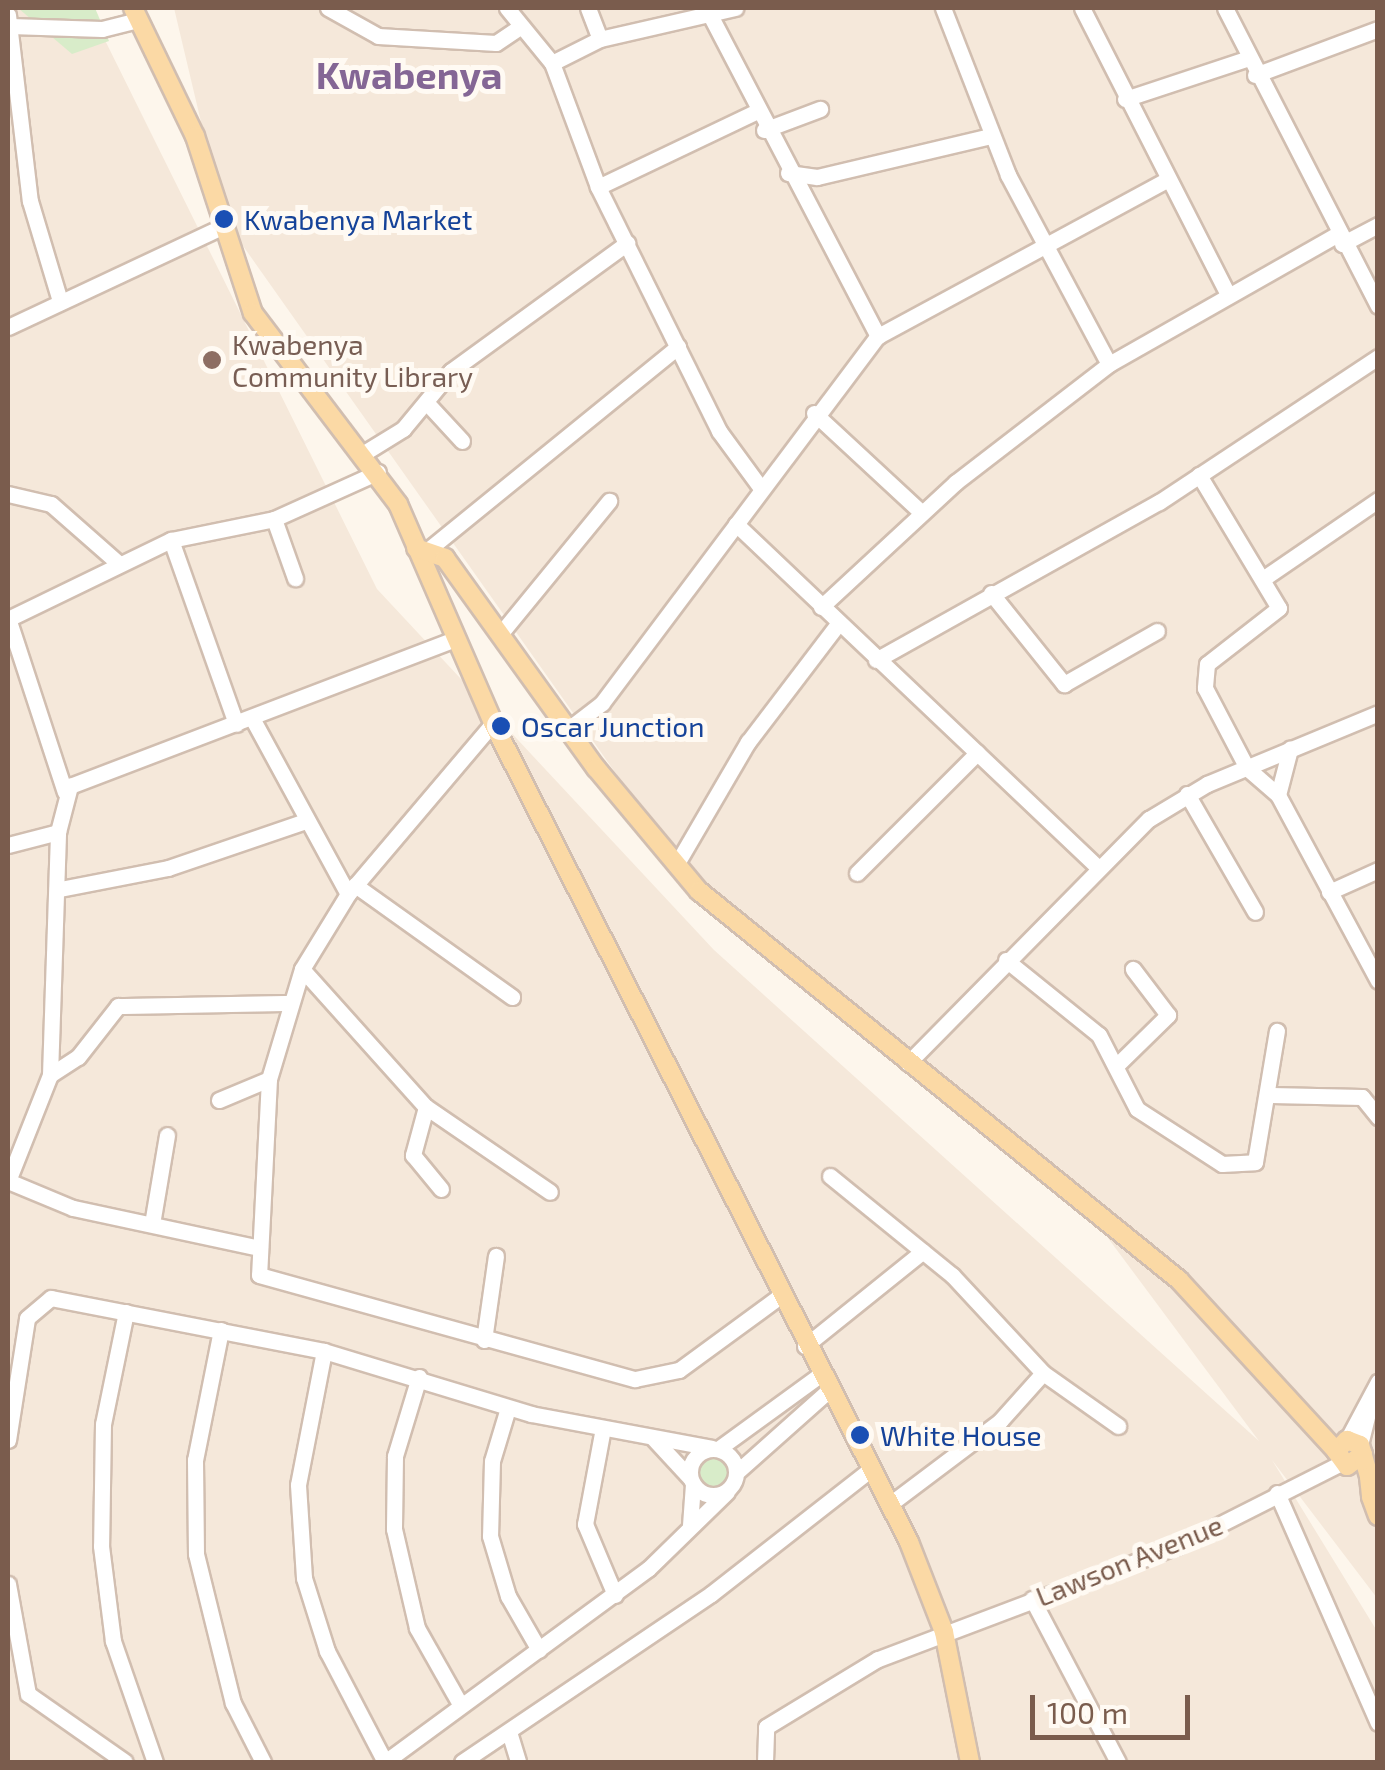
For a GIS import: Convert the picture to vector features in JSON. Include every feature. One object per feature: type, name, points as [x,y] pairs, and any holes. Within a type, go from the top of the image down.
[{"type":"main road","points":[[136,14],[195,136],[221,228],[258,324],[378,472],[422,549],[454,638],[493,723],[805,1346],[890,1504],[944,1632],[970,1762]]},
{"type":"main road","points":[[422,549],[501,634],[568,730],[676,865],[745,936],[1185,1285],[1346,1452],[1374,1506]]},
{"type":"street","points":[[328,8],[378,36],[496,43],[521,26]]},
{"type":"street","points":[[507,8],[552,63],[598,187],[678,347],[760,487]]},
{"type":"street","points":[[588,8],[600,39]]},
{"type":"street","points":[[552,63],[600,39],[729,8]]},
{"type":"street","points":[[943,8],[991,136],[1042,244],[1109,364]]},
{"type":"street","points":[[1082,8],[1165,181],[1226,291]]},
{"type":"street","points":[[1225,8],[1246,59],[1339,240],[1378,306]]},
{"type":"street","points":[[60,301],[30,201],[9,20],[102,30],[136,14]]},
{"type":"street","points":[[709,14],[754,113],[878,336]]},
{"type":"street","points":[[1255,75],[1378,29]]},
{"type":"street","points":[[1125,99],[1246,59]]},
{"type":"street","points":[[764,130],[820,109]]},
{"type":"street","points":[[598,187],[754,113]]},
{"type":"street","points":[[788,172],[817,177],[991,136]]},
{"type":"street","points":[[804,201],[817,177]]},
{"type":"street","points":[[568,730],[602,703],[814,414],[878,336],[1042,244],[1165,181]]},
{"type":"street","points":[[821,606],[921,512],[1109,364],[1226,291],[1378,225]]},
{"type":"street","points":[[8,327],[221,228]]},
{"type":"street","points":[[364,454],[426,402],[451,371],[627,243]]},
{"type":"street","points":[[422,549],[678,347]]},
{"type":"street","points":[[876,660],[1199,474],[1378,357]]},
{"type":"street","points":[[426,402],[462,441]]},
{"type":"street","points":[[814,414],[921,512]]},
{"type":"street","points":[[260,1248],[152,1224],[8,1181],[50,1076],[60,889],[58,832],[65,792],[8,618],[117,562],[171,540],[274,519],[378,472]]},
{"type":"street","points":[[1199,474],[1267,576],[1277,616],[1202,675],[1247,768],[1278,795],[1378,982]]},
{"type":"street","points":[[8,494],[52,504],[117,562]]},
{"type":"street","points":[[1267,576],[1378,500]]},
{"type":"street","points":[[501,634],[610,501]]},
{"type":"street","points":[[274,519],[295,578]]},
{"type":"street","points":[[736,524],[837,625],[1098,866]]},
{"type":"street","points":[[171,540],[244,721],[351,890],[512,997]]},
{"type":"street","points":[[992,593],[1064,684],[1157,631]]},
{"type":"street","points":[[676,865],[757,729],[837,625]]},
{"type":"street","points":[[65,792],[454,638]]},
{"type":"street","points":[[908,1063],[1098,866],[1187,794],[1378,712]]},
{"type":"street","points":[[493,723],[351,890],[302,970],[268,1078],[262,1277],[484,1340],[650,1378],[679,1370],[780,1296]]},
{"type":"street","points":[[1278,795],[1290,749]]},
{"type":"street","points":[[856,873],[977,753]]},
{"type":"street","points":[[1187,794],[1255,912]]},
{"type":"street","points":[[60,889],[168,868],[305,821]]},
{"type":"street","points":[[8,845],[58,832]]},
{"type":"street","points":[[1329,892],[1378,870]]},
{"type":"street","points":[[1006,960],[1099,1035],[1116,1066],[1122,1090],[1162,1130],[1232,1166],[1255,1162],[1270,1095],[1277,1031]]},
{"type":"street","points":[[302,970],[426,1107],[550,1192]]},
{"type":"street","points":[[1116,1066],[1168,1015],[1133,970]]},
{"type":"street","points":[[50,1076],[78,1057],[118,1006],[290,1003]]},
{"type":"street","points":[[219,1100],[268,1078]]},
{"type":"street","points":[[1270,1095],[1362,1097],[1378,1117]]},
{"type":"street","points":[[426,1107],[413,1155],[440,1189]]},
{"type":"street","points":[[152,1224],[167,1135]]},
{"type":"street","points":[[830,1176],[923,1252],[1044,1373],[1118,1426]]},
{"type":"street","points":[[805,1346],[923,1252]]},
{"type":"street","points":[[484,1340],[496,1256]]},
{"type":"street","points":[[8,1440],[16,1367],[36,1303],[126,1312],[324,1351],[508,1408],[715,1449],[737,1472]]},
{"type":"street","points":[[126,1312],[103,1424],[101,1546],[113,1641],[155,1762]]},
{"type":"street","points":[[221,1330],[195,1460],[196,1554],[233,1703],[263,1762]]},
{"type":"street","points":[[324,1351],[300,1456],[304,1578],[327,1651],[385,1762],[614,1594],[727,1492],[737,1472],[808,1408],[824,1383]]},
{"type":"street","points":[[890,1504],[1000,1420],[1044,1373]]},
{"type":"street","points":[[419,1378],[395,1456],[394,1529],[417,1628],[460,1704]]},
{"type":"street","points":[[690,1524],[696,1456],[715,1449],[798,1394],[824,1383]]},
{"type":"street","points":[[1346,1452],[1374,1389]]},
{"type":"street","points":[[798,1394],[808,1408]]},
{"type":"street","points":[[508,1408],[492,1461],[490,1536],[508,1596],[538,1650]]},
{"type":"street","points":[[603,1428],[586,1524],[614,1594]]},
{"type":"street","points":[[653,1438],[692,1481],[727,1492]]},
{"type":"street","name":"Lawson Avenue","points":[[765,1762],[766,1727],[878,1659],[1177,1546],[1277,1494],[1346,1452]]},
{"type":"street","points":[[462,1762],[510,1735],[871,1469]]},
{"type":"street","points":[[1277,1494],[1378,1723]]},
{"type":"street","points":[[8,1584],[28,1694],[124,1762]]},
{"type":"street","points":[[1032,1599],[1118,1762]]},
{"type":"street","points":[[510,1735],[518,1762]]},
{"type":"shaded area","points":[[8,8],[89,8],[377,589],[714,950],[1259,1441],[1067,1183],[699,891],[224,219],[174,8],[1377,8],[1377,1598],[1272,1460],[1377,1631],[1377,1762],[8,1762]]},
{"type":"green space","points":[[18,8],[95,8],[109,41],[72,54]]},
{"type":"green space","points":[[714,1457],[725,1462],[730,1473],[725,1484],[714,1489],[703,1484],[698,1473],[703,1462]]},
{"type":"place","name":"Kwabenya Market","points":[[224,219]]},
{"type":"place","name":"Kwabenya Community Library","points":[[212,360]]},
{"type":"place","name":"Oscar Junction","points":[[501,726]]},
{"type":"place","name":"White House","points":[[860,1435]]},
{"type":"district","name":"Kwabenya","points":[[409,75]]}]
